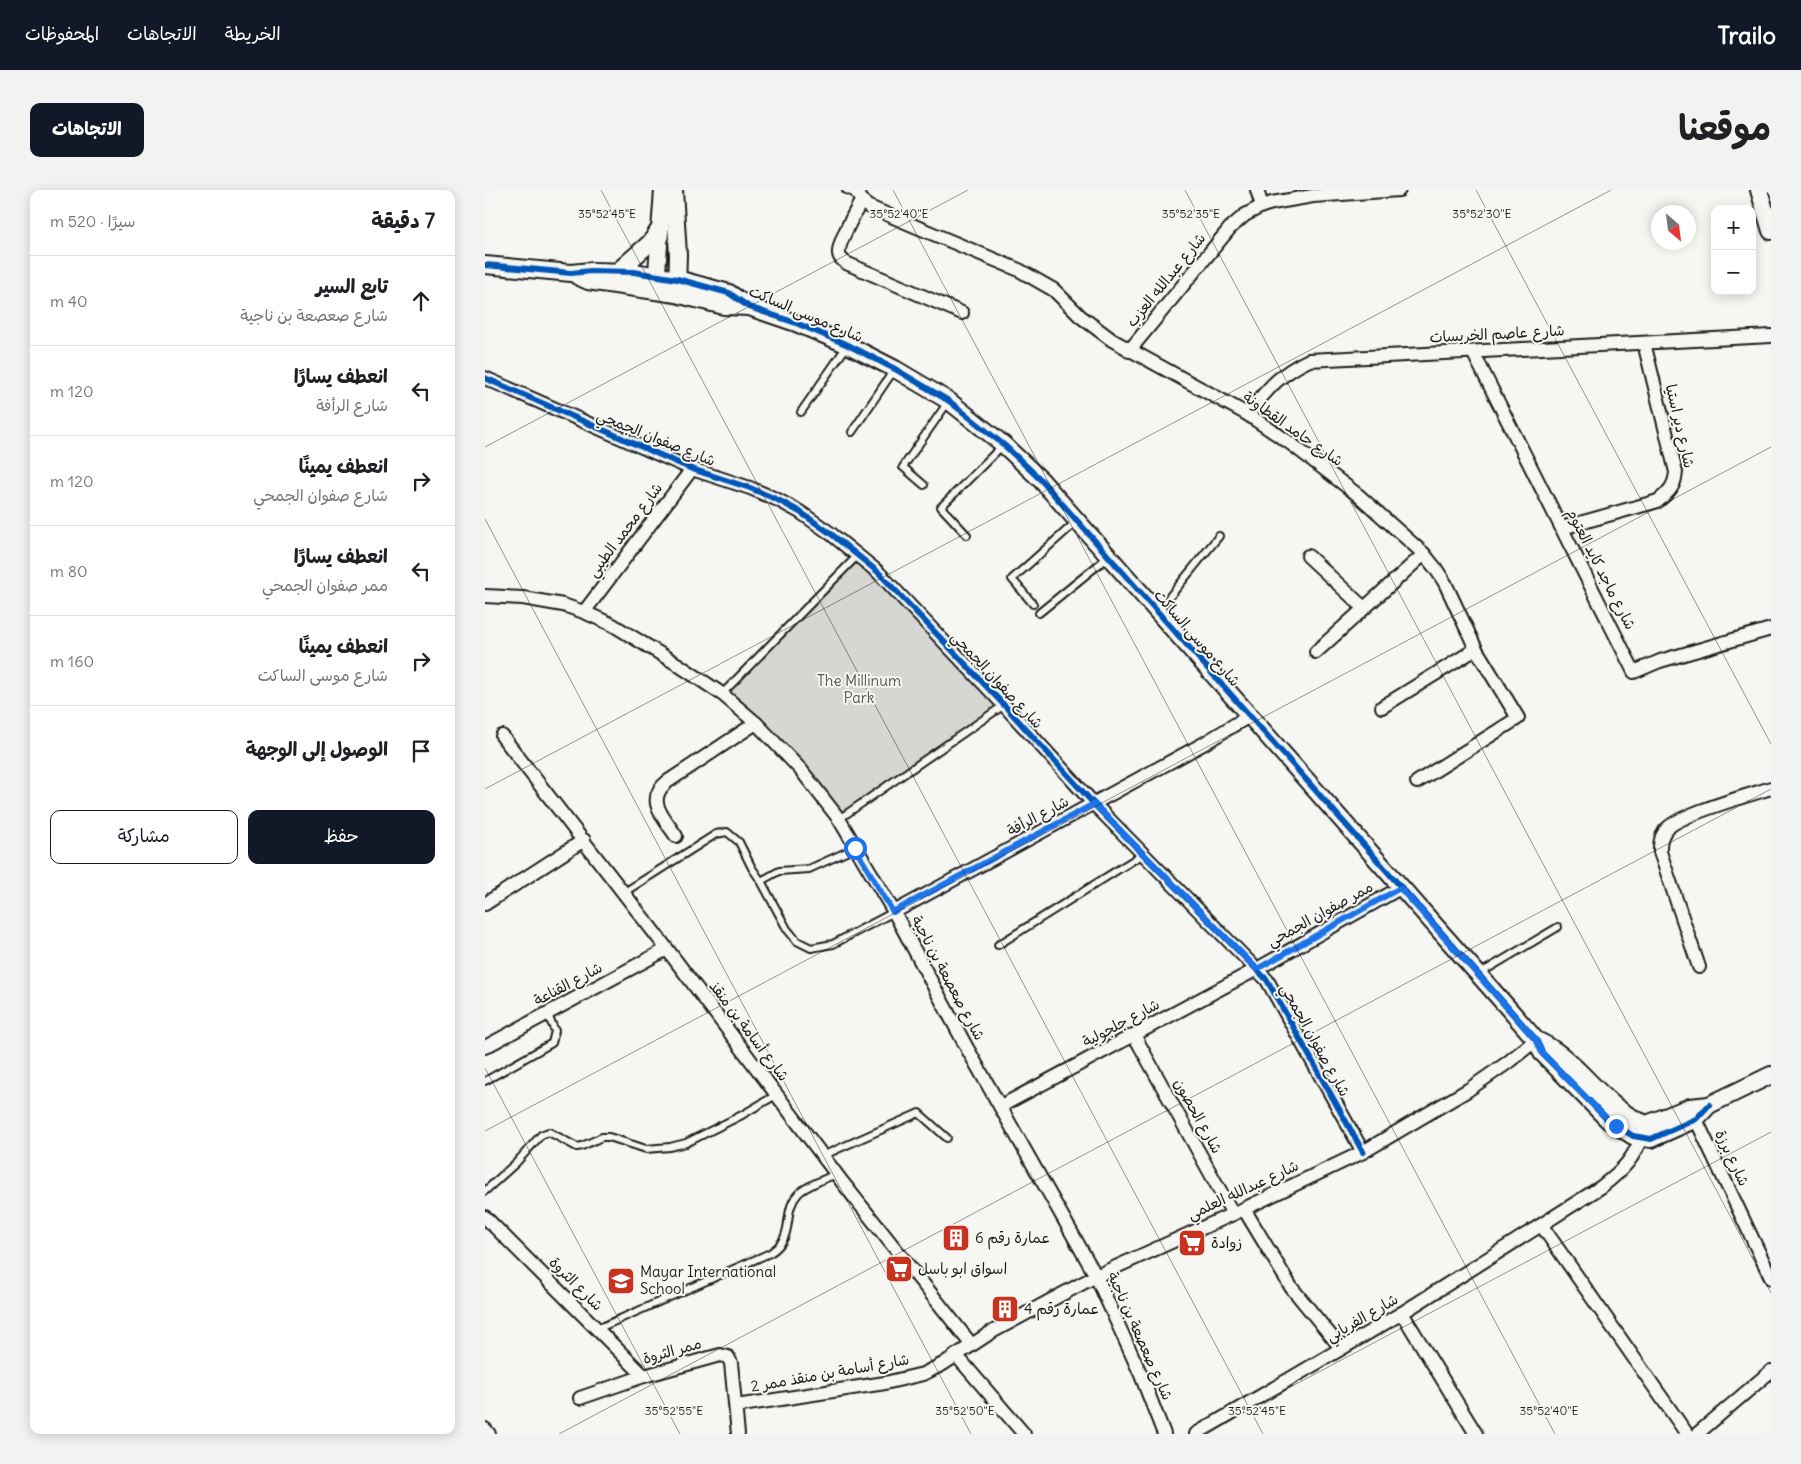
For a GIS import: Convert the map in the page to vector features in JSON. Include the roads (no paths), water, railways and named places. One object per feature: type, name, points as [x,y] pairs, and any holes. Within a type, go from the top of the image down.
[{"type":"street","points":[[656,283],[663,190]]},
{"type":"street","points":[[674,190],[677,286]]},
{"type":"street","points":[[1257,190],[1262,206]]},
{"type":"street","name":"شارع عبدالله العزب","points":[[1129,351],[1230,228],[1245,215],[1262,206],[1285,200],[1313,196],[1399,190]]},
{"type":"street","points":[[1759,190],[1771,227]]},
{"type":"street","points":[[856,194],[841,242],[839,254],[841,258],[846,263],[962,313]]},
{"type":"street","name":"شارع حامد القطاونة","points":[[856,194],[873,209],[1019,270],[1054,290],[1096,329],[1129,351],[1247,414],[1290,443],[1358,494],[1424,554],[1445,583],[1476,649],[1518,718],[1417,782]]},
{"type":"street","points":[[1771,194],[1771,227]]},
{"type":"street","points":[[617,272],[651,242],[661,226]]},
{"type":"street","name":"شارع موسى الساكت","points":[[485,265],[571,273],[591,271],[634,272],[656,283]]},
{"type":"street","name":"شارع موسى الساكت","points":[[571,273],[588,281],[656,283],[677,286],[724,306],[749,307],[796,323],[848,344],[895,369],[949,401],[1004,444],[1041,480],[1077,520],[1536,1040],[1550,1046],[1566,1059],[1644,1131]]},
{"type":"street","name":"شارع عاصم الخريسات","points":[[1247,414],[1275,380],[1289,370],[1309,360],[1334,357],[1473,352],[1771,336]]},
{"type":"street","name":"شارع دير استيا","points":[[1562,528],[1658,501],[1668,494],[1675,484],[1676,472],[1644,343]]},
{"type":"street","name":"شارع ماجد كايد العتوم","points":[[1473,352],[1634,672],[1660,661],[1771,629]]},
{"type":"street","name":"شارع صفوان الجمحي","points":[[485,378],[691,468],[750,488],[785,504],[800,512],[858,555],[899,593],[1094,804],[1267,980],[1363,1152]]},
{"type":"street","name":"شارع محمد الطيبي","points":[[584,612],[691,468]]},
{"type":"street","points":[[1316,652],[1424,554]]},
{"type":"street","points":[[1308,556],[1364,608]]},
{"type":"street","name":"شارع صعصعة بن ناجية","points":[[485,596],[523,598],[584,612],[641,641],[699,678],[757,723],[801,770],[839,819],[1096,1276],[1134,1358],[1164,1434]]},
{"type":"street","points":[[1382,707],[1476,649]]},
{"type":"street","name":"شارع الرأفة","points":[[893,912],[1203,744],[1249,716]]},
{"type":"street","points":[[677,836],[658,809],[657,800],[660,790],[667,782],[757,723]]},
{"type":"street","name":"شارع أسامة بن منقذ","points":[[502,736],[584,840],[822,1156],[971,1344]]},
{"type":"street","points":[[1699,967],[1660,852],[1660,839],[1665,829],[1682,818],[1771,788]]},
{"type":"street","points":[[485,904],[584,840]]},
{"type":"street","name":"ممر صفوان الجمحي","points":[[1257,969],[1400,888]]},
{"type":"street","name":"شارع القناعة","points":[[485,1047],[667,949]]},
{"type":"street","name":"شارع جلجولية","points":[[1001,1106],[1257,969]]},
{"type":"street","name":"شارع الحصون","points":[[1134,1035],[1239,1211],[1291,1287],[1341,1348]]},
{"type":"street","name":"شارع عبدالله العلمي","points":[[956,1355],[971,1344],[1096,1276],[1363,1152],[1468,1090],[1536,1040]]},
{"type":"street","points":[[1644,1131],[1651,1139],[1693,1113],[1771,1075]]},
{"type":"street","name":"شارع برزة","points":[[1693,1113],[1771,1278]]},
{"type":"street","name":"شارع الفريابي","points":[[1196,1434],[1402,1313],[1542,1226],[1619,1173],[1630,1160],[1644,1131]]},
{"type":"street","name":"شارع الثروة","points":[[485,1217],[643,1376]]},
{"type":"street","points":[[1542,1226],[1687,1434]]},
{"type":"street","points":[[1402,1313],[1476,1434]]},
{"type":"street","name":"ممر الثروة","points":[[580,1398],[643,1376],[720,1355],[728,1357],[733,1371],[738,1434]]},
{"type":"street","points":[[956,1355],[1024,1434]]},
{"type":"street","name":"شارع أسامة بن منقذ ممر 2","points":[[736,1406],[902,1380],[923,1374],[956,1355]]},
{"type":"street","points":[[1697,1434],[1771,1371]]},
{"type":"street","points":[[485,1429],[489,1434]]},
{"type":"lane","points":[[801,412],[848,344]]},
{"type":"lane","points":[[852,432],[895,369]]},
{"type":"lane","points":[[924,486],[903,467],[949,401]]},
{"type":"lane","points":[[967,534],[941,507],[1004,444]]},
{"type":"lane","points":[[1033,604],[1012,579],[1077,520]]},
{"type":"lane","points":[[1157,612],[1219,536]]},
{"type":"lane","points":[[721,694],[858,555]]},
{"type":"lane","points":[[1039,613],[1109,556]]},
{"type":"lane","points":[[839,819],[1004,705]]},
{"type":"lane","points":[[623,893],[716,834],[727,832],[739,842],[787,929],[797,941],[811,948],[833,944],[893,912]]},
{"type":"lane","points":[[761,881],[779,871],[809,869],[855,848]]},
{"type":"lane","points":[[999,945],[1143,854]]},
{"type":"lane","points":[[1478,975],[1558,927]]},
{"type":"lane","points":[[485,1081],[552,1043],[555,1031],[547,1013]]},
{"type":"lane","points":[[485,1191],[545,1133],[552,1133],[577,1147],[602,1136],[646,1148],[670,1148],[686,1143],[742,1116],[776,1095]]},
{"type":"lane","points":[[822,1156],[919,1113],[947,1138]]},
{"type":"lane","points":[[597,1329],[770,1253],[783,1242],[791,1208],[798,1194],[836,1174]]},
{"type":"place","name":"عمارة رقم 6","points":[[956,1238]]},
{"type":"place","name":"زوادة","points":[[1192,1243]]},
{"type":"place","name":"اسواق ابو باسل","points":[[899,1269]]},
{"type":"place","name":"Mayar International School","points":[[621,1281]]},
{"type":"place","name":"عمارة رقم 4","points":[[1005,1309]]},
{"type":"park label","name":"The Millinum Park","points":[[859,690]]}]
